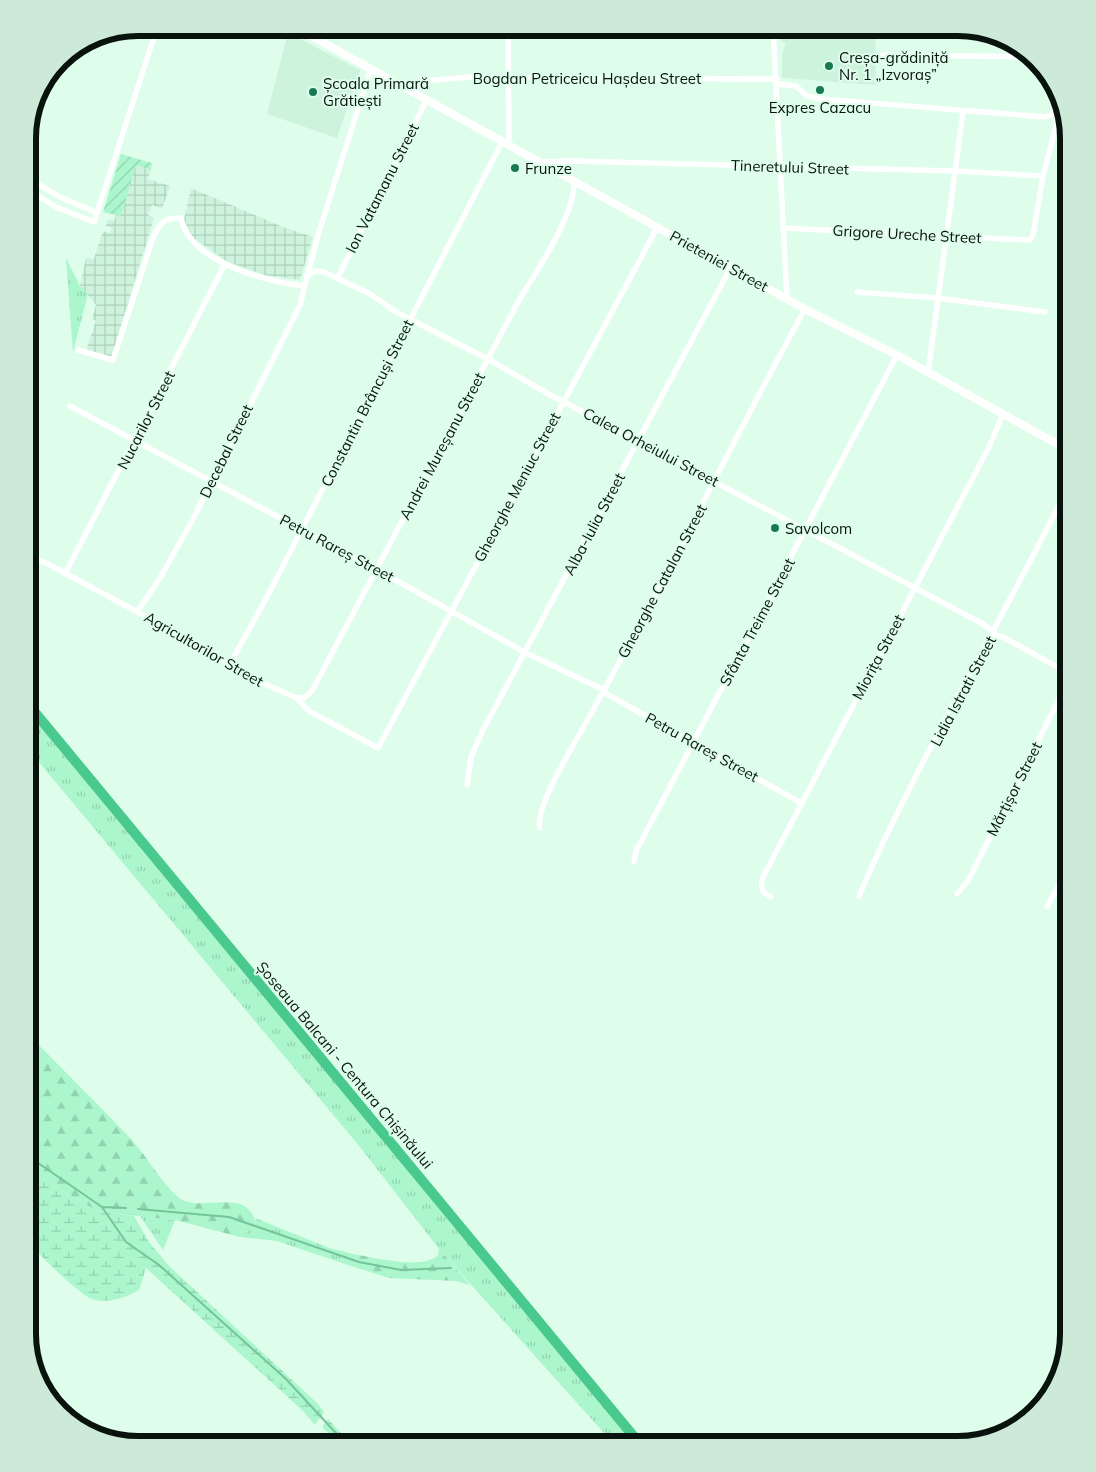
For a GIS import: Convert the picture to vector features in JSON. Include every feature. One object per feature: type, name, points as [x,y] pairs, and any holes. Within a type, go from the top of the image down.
[{"type":"highway","name":"Șoseaua Balcani - Centura Chișinăului","points":[[36,714],[633,1436]]},
{"type":"street","points":[[36,195],[56,206],[94,222],[119,150],[155,36]]},
{"type":"street","name":"Prieteniei Street","points":[[312,36],[805,309],[896,355],[1060,446]]},
{"type":"street","points":[[505,144],[508,36]]},
{"type":"street","points":[[774,36],[788,299]]},
{"type":"street","points":[[883,55],[1020,57]]},
{"type":"street","points":[[78,350],[113,360],[158,226],[170,217],[180,218],[189,237],[225,264],[262,278],[304,286],[328,200],[371,68]]},
{"type":"street","name":"Bogdan Petriceicu Hașdeu Street","points":[[398,83],[452,78],[508,77],[777,81],[796,86],[807,96],[821,99],[964,112],[1045,117],[1051,115],[1055,108]]},
{"type":"street","name":"Ion Vatamanu Street","points":[[338,278],[427,99]]},
{"type":"street","points":[[928,373],[964,112]]},
{"type":"street","points":[[1042,176],[1056,126],[1057,114]]},
{"type":"street","name":"Constantin Brâncuși Street","points":[[230,664],[302,530],[410,318],[505,144]]},
{"type":"street","name":"Tineretului Street","points":[[538,162],[572,161],[956,171],[1042,176]]},
{"type":"street","name":"Grigore Ureche Street","points":[[783,228],[1030,240],[1042,176]]},
{"type":"street","name":"Andrei Mureșanu Street","points":[[295,697],[304,698],[309,695],[570,208],[575,190],[574,180]]},
{"type":"street","points":[[36,183],[60,197],[97,213]]},
{"type":"street","name":"Gheorghe Meniuc Street","points":[[378,748],[658,226]]},
{"type":"street","name":"Nucarilor Street","points":[[65,574],[136,440],[225,264]]},
{"type":"street","name":"Alba-Iulia Street","points":[[467,785],[471,757],[638,440],[732,268]]},
{"type":"street","name":"Calea Orheiului Street","points":[[307,276],[315,271],[338,278],[564,402],[715,480],[914,589],[983,624],[993,633],[1060,669]]},
{"type":"street","name":"Decebal Street","points":[[138,612],[184,536],[284,339],[300,305],[304,286]]},
{"type":"street","points":[[857,292],[937,298],[1045,312]]},
{"type":"street","name":"Gheorghe Catalan Street","points":[[540,828],[540,817],[554,780],[604,691],[805,309]]},
{"type":"street","name":"Sfânta Treime Street","points":[[634,862],[636,851],[807,529],[896,355]]},
{"type":"street","name":"Petru Rareș Street","points":[[70,406],[376,569],[526,653],[604,691],[801,803]]},
{"type":"street","name":"Miorița Street","points":[[771,897],[763,892],[761,886],[763,877],[989,447],[1003,414]]},
{"type":"street","name":"Lidia Istrati Street","points":[[858,896],[901,807],[1060,503]]},
{"type":"street","name":"Agricultorilor Street","points":[[36,560],[138,612],[255,680],[295,697],[309,711],[378,748]]},
{"type":"street","name":"Mărțișor Street","points":[[956,894],[968,881],[1060,697]]},
{"type":"street","points":[[1047,907],[1060,882]]},
{"type":"shaded area","name":"Școala Primară Grătiești","points":[[287,36],[294,36],[360,70],[337,138],[267,114]]},
{"type":"shaded area","name":"Creșa-grădiniță Nr. 1 „Izvoraș”","points":[[781,36],[875,36],[876,85],[782,78],[782,53],[786,44],[781,40]]},
{"type":"shaded area","points":[[136,165],[151,170],[148,179],[170,186],[162,209],[152,205],[148,215],[154,218],[111,358],[86,350],[96,321],[92,319],[96,305],[80,286],[86,258],[94,259],[103,231],[110,233],[112,228],[106,226],[108,219],[114,221],[116,215],[121,216]]},
{"type":"shaded area","points":[[191,188],[283,227],[313,237],[300,280],[265,275],[228,262],[192,237],[184,220]]},
{"type":"green space","points":[[121,154],[152,163],[151,170],[136,165],[121,216],[103,212]]},
{"type":"green space","points":[[66,258],[80,286],[88,294],[73,352]]},
{"type":"green space","points":[[36,719],[628,1436],[607,1436],[439,1249],[360,1147],[36,759]]},
{"type":"green space","points":[[36,1042],[132,1140],[165,1184],[178,1197],[187,1202],[222,1202],[244,1206],[251,1213],[256,1225],[240,1237],[175,1220],[99,1212],[36,1176]]},
{"type":"green space","points":[[36,1176],[99,1212],[134,1216],[149,1242],[169,1266],[318,1404],[324,1412],[315,1425],[303,1411],[146,1268],[139,1290],[115,1300],[102,1301],[90,1298],[67,1280],[36,1251]]},
{"type":"green space","points":[[140,1216],[175,1220],[163,1250]]},
{"type":"green space","points":[[255,1218],[329,1248],[358,1255],[354,1267],[277,1241],[240,1237],[256,1225]]},
{"type":"green space","points":[[439,1249],[470,1285],[456,1281],[389,1278],[354,1267],[358,1255],[400,1262],[422,1262],[438,1255]]},
{"type":"green space","points":[[328,1419],[344,1436],[331,1436],[322,1427]]},
{"type":"waterway","points":[[36,1162],[102,1207],[126,1242],[159,1265],[286,1379],[339,1436]]},
{"type":"waterway","points":[[102,1207],[126,1208]]},
{"type":"waterway","points":[[138,1209],[229,1217],[359,1262],[401,1270],[451,1268]]},
{"type":"place","name":"Creșa-grădiniță Nr. 1 „Izvoraș”","points":[[829,66]]},
{"type":"place","name":"Expres Cazacu","points":[[820,90]]},
{"type":"place","name":"Școala Primară Grătiești","points":[[313,92]]},
{"type":"place","name":"Frunze","points":[[515,168]]},
{"type":"place","name":"Savolcom","points":[[775,528]]}]
